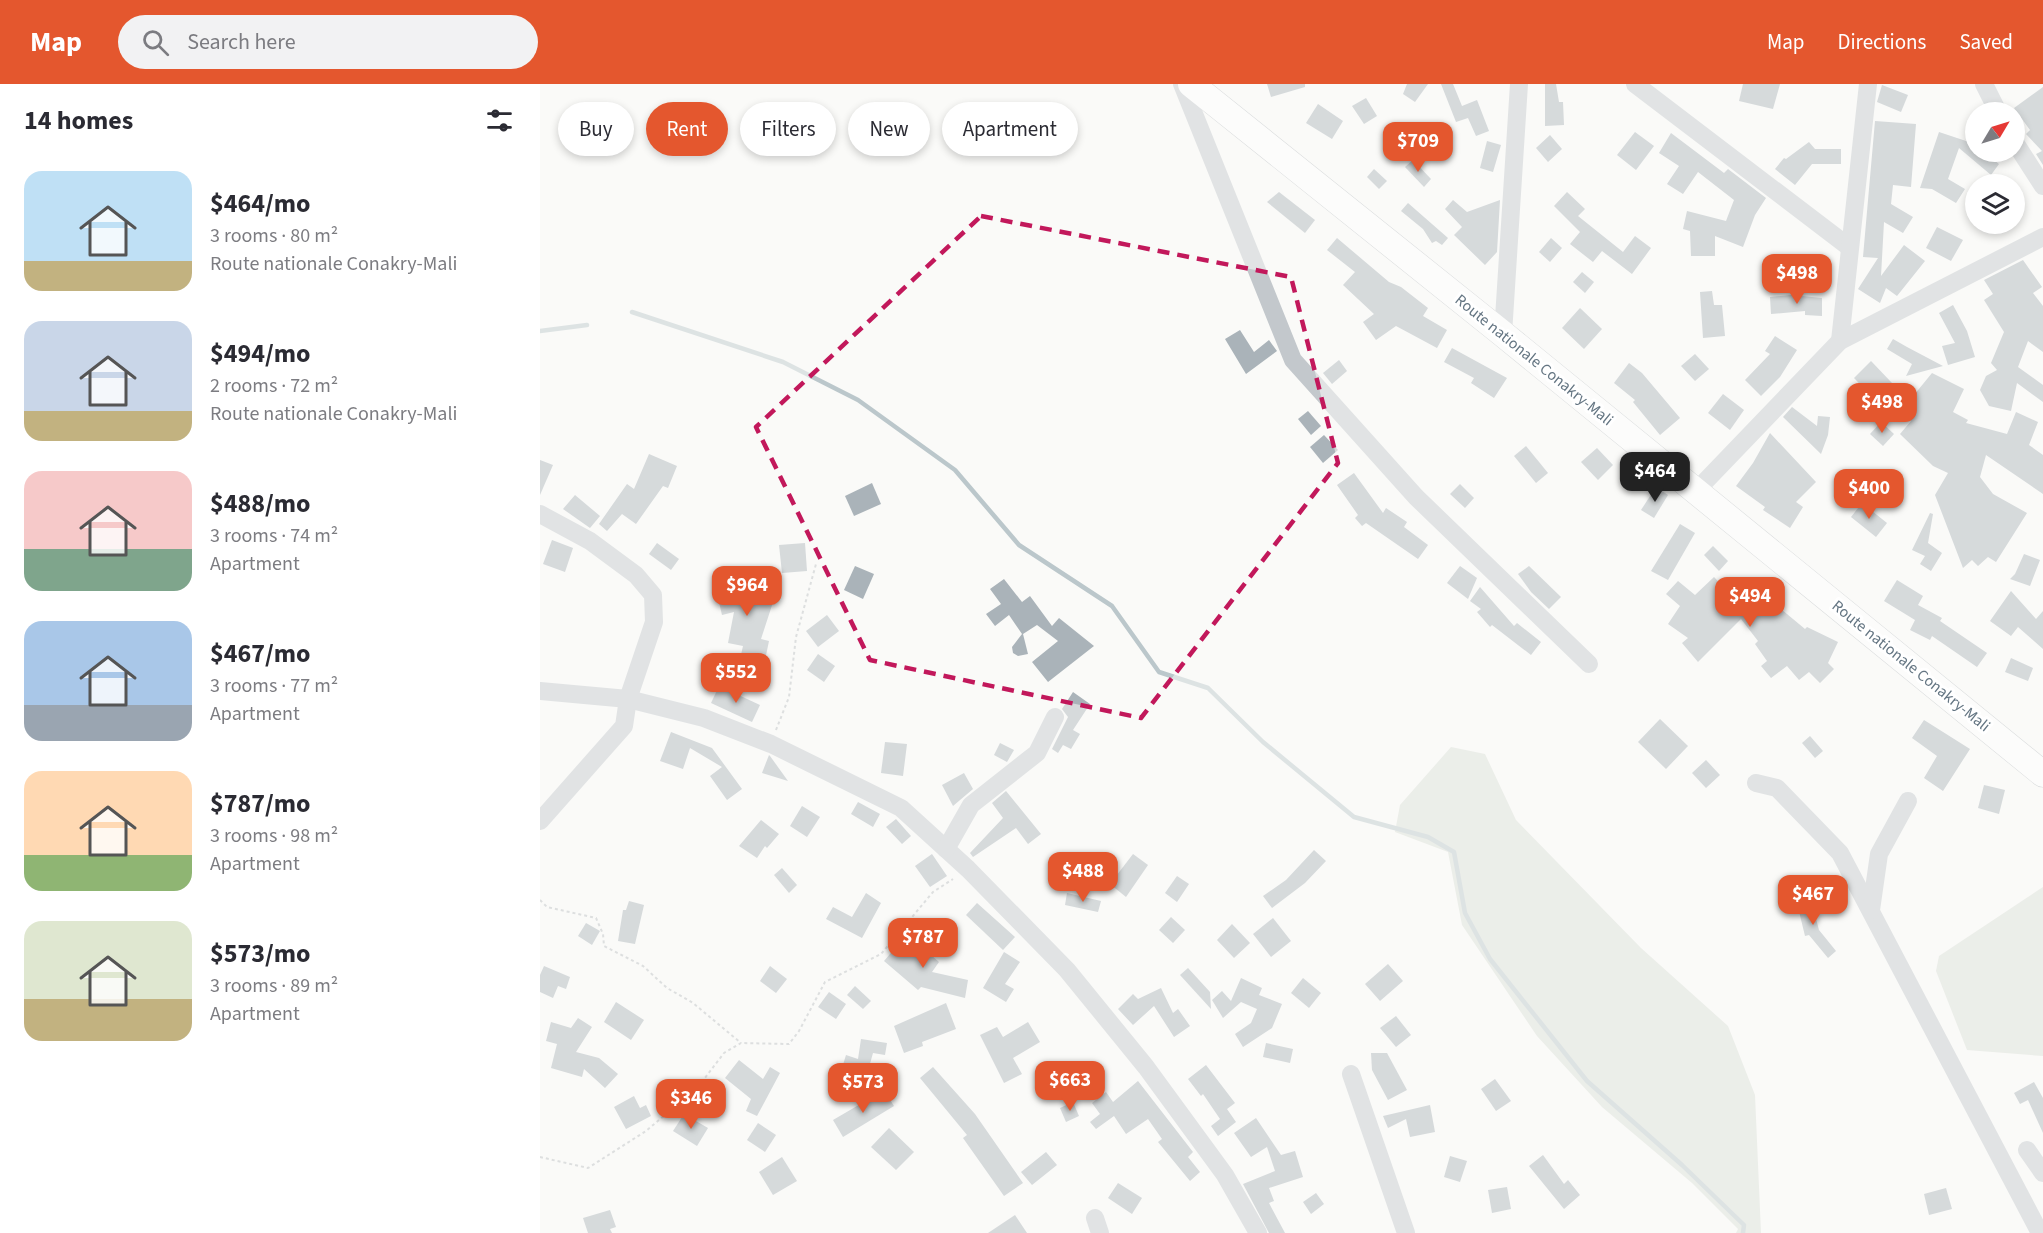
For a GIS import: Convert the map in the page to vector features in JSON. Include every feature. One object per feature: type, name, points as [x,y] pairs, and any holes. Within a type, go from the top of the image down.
[{"type":"highway","name":"Route nationale Conakry-Mali","points":[[1191,84],[1503,334],[1695,492],[2041,768]]},
{"type":"street","points":[[1182,84],[1293,360],[1416,497],[1589,664]]},
{"type":"street","points":[[1503,334],[1519,84]]},
{"type":"street","points":[[1635,84],[1850,247]]},
{"type":"street","points":[[1840,341],[1868,84]]},
{"type":"street","points":[[1984,84],[1993,102]]},
{"type":"street","points":[[2025,158],[2043,186]]},
{"type":"street","points":[[1695,492],[1840,341],[2043,237]]},
{"type":"street","points":[[540,514],[590,540],[636,576],[653,595],[654,622],[628,699],[624,726],[540,821]]},
{"type":"street","points":[[540,691],[628,699],[704,718],[771,744],[901,808],[968,869],[1067,970],[1146,1067],[1225,1174],[1258,1233]]},
{"type":"street","points":[[946,849],[971,805],[1037,753],[1055,717]]},
{"type":"street","points":[[1756,783],[1777,788],[1840,853],[2040,1233]]},
{"type":"street","points":[[1871,910],[1879,854],[1908,801]]},
{"type":"street","points":[[1351,1074],[1406,1233]]},
{"type":"street","points":[[2027,1150],[2043,1173]]},
{"type":"path","points":[[771,744],[789,697],[796,637],[816,564]]},
{"type":"path","points":[[540,1157],[588,1168],[646,1131],[698,1087],[724,1053],[741,1043],[789,1044],[799,1031],[825,982],[880,954],[933,892],[968,869]]},
{"type":"path","points":[[540,900],[547,907],[596,918],[603,934],[604,946],[643,966],[667,988],[693,1003],[741,1043]]},
{"type":"highlighted area","points":[[981,216],[1291,277],[1338,463],[1141,718],[870,660],[756,427]]},
{"type":"shaded area","points":[[1451,747],[1485,754],[1516,820],[1641,948],[1728,1026],[1755,1095],[1761,1233],[1736,1233],[1738,1229],[1692,1183],[1602,1107],[1537,1036],[1462,925],[1448,852],[1395,832],[1400,805]]},
{"type":"shaded area","points":[[2043,887],[2043,1056],[1967,1050],[1936,971],[1939,956]]},
{"type":"building","points":[[1267,84],[1305,84],[1305,87],[1271,97]]},
{"type":"building","points":[[1407,84],[1428,84],[1415,102],[1403,94]]},
{"type":"building","points":[[1441,84],[1453,84],[1462,106],[1477,100],[1489,131],[1476,136],[1468,118],[1456,122]]},
{"type":"building","points":[[1545,84],[1556,84],[1559,102],[1563,102],[1564,125],[1545,126]]},
{"type":"building","points":[[1743,84],[1780,84],[1773,109],[1739,101]]},
{"type":"building","points":[[1882,85],[1908,95],[1901,112],[1877,102]]},
{"type":"building","points":[[2043,87],[2043,165],[2036,154],[2042,151],[2026,134],[2030,130],[2025,123],[2025,102],[2022,102]]},
{"type":"building","points":[[1366,98],[1377,116],[1364,124],[1352,106]]},
{"type":"building","points":[[1318,104],[1343,121],[1332,139],[1306,123]]},
{"type":"building","points":[[1875,121],[1916,124],[1911,187],[1893,185],[1891,204],[1913,217],[1903,233],[1884,222],[1881,276],[1904,245],[1925,261],[1897,296],[1886,288],[1880,303],[1858,289],[1878,258],[1863,257]]},
{"type":"building","points":[[1402,129],[1419,130],[1418,145],[1402,144]]},
{"type":"building","points":[[1635,132],[1654,146],[1636,170],[1617,155]]},
{"type":"building","points":[[1939,132],[1965,141],[1965,153],[1959,148],[1948,179],[1965,189],[1956,203],[1932,189],[1920,188]]},
{"type":"building","points":[[1671,133],[1724,173],[1728,169],[1766,198],[1755,215],[1743,247],[1715,236],[1715,256],[1691,256],[1690,231],[1683,229],[1687,211],[1726,221],[1734,200],[1698,172],[1683,194],[1667,184],[1679,166],[1659,153]]},
{"type":"building","points":[[1550,135],[1562,149],[1548,162],[1536,148]]},
{"type":"building","points":[[1487,141],[1501,145],[1493,172],[1480,168]]},
{"type":"building","points":[[1809,142],[1815,149],[1841,149],[1841,164],[1812,164],[1795,185],[1775,169],[1784,158],[1786,159]]},
{"type":"building","points":[[1413,160],[1431,179],[1424,187],[1405,167]]},
{"type":"building","points":[[1976,162],[1999,164],[1990,174]]},
{"type":"building","points":[[1374,169],[1387,181],[1379,189],[1367,177]]},
{"type":"building","points":[[1279,192],[1315,220],[1305,233],[1267,202]]},
{"type":"building","points":[[1567,192],[1585,209],[1578,216],[1623,252],[1635,236],[1651,248],[1632,274],[1602,251],[1593,262],[1570,244],[1580,232],[1554,206]]},
{"type":"building","points":[[1453,200],[1467,212],[1500,200],[1497,252],[1485,265],[1454,235],[1462,227],[1445,209]]},
{"type":"building","points":[[1408,203],[1448,238],[1442,245],[1436,241],[1432,243],[1423,229],[1401,211]]},
{"type":"building","points":[[1937,227],[1963,240],[1951,261],[1926,248]]},
{"type":"building","points":[[1337,238],[1389,282],[1401,287],[1428,308],[1423,316],[1447,330],[1437,348],[1396,326],[1376,340],[1363,322],[1374,314],[1343,285],[1355,272],[1327,250]]},
{"type":"building","points":[[1551,238],[1562,248],[1550,262],[1539,252]]},
{"type":"building","points":[[2023,260],[2042,287],[2033,293],[2043,306],[2043,352],[2028,341],[2018,367],[2043,385],[2043,402],[2017,383],[2011,411],[1989,406],[1980,390],[1986,376],[1997,370],[1991,363],[2004,332],[1984,300],[1993,294],[1984,280]]},
{"type":"building","points":[[1815,264],[1827,264],[1827,281],[1815,281]]},
{"type":"building","points":[[1582,272],[1594,282],[1585,293],[1573,282]]},
{"type":"building","points":[[1712,291],[1714,305],[1722,305],[1725,336],[1703,338],[1700,292]]},
{"type":"building","points":[[1791,295],[1822,298],[1822,316],[1805,315],[1805,311],[1771,314],[1770,297]]},
{"type":"building","points":[[1953,305],[1967,331],[1975,357],[1948,365],[1942,346],[1955,343],[1939,313]]},
{"type":"building","points":[[1580,308],[1602,329],[1584,349],[1562,328]]},
{"type":"building","points":[[1240,330],[1254,352],[1269,340],[1277,351],[1246,374],[1225,339]]},
{"type":"building","points":[[1775,336],[1797,350],[1780,377],[1761,396],[1745,380],[1770,354],[1765,351]]},
{"type":"building","points":[[1893,339],[1943,366],[1906,376],[1912,364],[1887,349]]},
{"type":"building","points":[[1452,348],[1507,378],[1494,398],[1471,383],[1474,378],[1444,362]]},
{"type":"building","points":[[1695,354],[1709,369],[1695,381],[1681,366]]},
{"type":"building","points":[[1339,360],[1347,371],[1332,384],[1323,373]]},
{"type":"building","points":[[1871,361],[1892,383],[1875,400],[1854,378]]},
{"type":"building","points":[[1629,363],[1642,373],[1680,418],[1660,435],[1633,402],[1635,400],[1614,383]]},
{"type":"building","points":[[1932,373],[1964,389],[1953,412],[1968,420],[1966,423],[2007,434],[2016,412],[2038,422],[2029,445],[2043,455],[2043,494],[1986,455],[1980,477],[1993,494],[2027,513],[1996,562],[1988,557],[1978,566],[1972,560],[1963,568],[1935,495],[1948,473],[1933,466],[1900,434],[1911,421],[1899,407],[1914,395]]},
{"type":"building","points":[[1723,394],[1744,410],[1730,430],[1708,413]]},
{"type":"building","points":[[1792,407],[1817,426],[1818,416],[1830,417],[1828,435],[1821,454],[1783,417]]},
{"type":"building","points":[[1308,411],[1321,426],[1311,435],[1298,419]]},
{"type":"building","points":[[1881,422],[1894,434],[1883,446],[1870,434]]},
{"type":"building","points":[[1770,433],[1816,482],[1796,502],[1803,507],[1790,528],[1763,510],[1765,507],[1736,486],[1753,463]]},
{"type":"building","points":[[1324,435],[1338,450],[1323,463],[1310,447]]},
{"type":"building","points":[[1526,446],[1548,473],[1536,483],[1514,456]]},
{"type":"building","points":[[1597,448],[1613,465],[1598,480],[1581,462]]},
{"type":"building","points":[[649,454],[677,466],[668,488],[663,486],[636,524],[622,514],[607,531],[599,524],[627,484],[634,489]]},
{"type":"building","points":[[540,460],[553,465],[540,495]]},
{"type":"building","points":[[1354,473],[1383,513],[1386,508],[1407,522],[1404,527],[1428,545],[1418,559],[1366,523],[1362,526],[1355,518],[1358,515],[1337,485]]},
{"type":"building","points":[[872,483],[881,504],[854,516],[845,496]]},
{"type":"building","points":[[1460,484],[1474,498],[1465,508],[1450,494]]},
{"type":"building","points":[[1656,487],[1668,495],[1654,518],[1641,510]]},
{"type":"building","points":[[575,495],[600,516],[590,528],[563,509]]},
{"type":"building","points":[[1862,503],[1887,523],[1876,537],[1851,517]]},
{"type":"building","points":[[1930,513],[1933,514],[1928,543],[1942,553],[1931,571],[1920,564],[1925,556],[1912,550]]},
{"type":"building","points":[[1680,524],[1695,533],[1668,580],[1651,571]]},
{"type":"building","points":[[552,540],[573,548],[565,572],[543,564]]},
{"type":"building","points":[[657,543],[679,559],[671,570],[649,554]]},
{"type":"building","points":[[805,543],[807,571],[782,573],[779,545]]},
{"type":"building","points":[[1713,546],[1728,561],[1719,571],[1704,555]]},
{"type":"building","points":[[2024,554],[2040,560],[2030,586],[2010,579],[2015,574]]},
{"type":"building","points":[[855,566],[874,574],[863,599],[844,590]]},
{"type":"building","points":[[1460,566],[1477,578],[1468,599],[1447,583]]},
{"type":"building","points":[[1529,566],[1561,597],[1549,609],[1531,592],[1518,574]]},
{"type":"building","points":[[731,571],[754,578],[750,592],[774,599],[761,639],[769,641],[764,665],[740,659],[743,646],[728,643],[734,612],[722,615],[718,598],[723,597]]},
{"type":"building","points":[[1714,577],[1735,599],[1756,577],[1773,595],[1769,599],[1805,629],[1807,627],[1838,642],[1828,663],[1834,669],[1820,683],[1809,672],[1799,680],[1787,666],[1771,678],[1761,666],[1767,661],[1755,644],[1758,641],[1741,619],[1698,662],[1682,643],[1688,638],[1668,624],[1680,606],[1666,594],[1678,581],[1695,595]]},
{"type":"building","points":[[1004,579],[1022,602],[1030,596],[1052,626],[1059,618],[1094,646],[1048,682],[1032,662],[1058,641],[1037,625],[1023,634],[1028,654],[1018,656],[1013,653],[1012,647],[1022,634],[1009,615],[995,626],[986,614],[1001,604],[990,589]]},
{"type":"building","points":[[1897,580],[1923,596],[1918,605],[1942,618],[1940,621],[1987,653],[1977,667],[1932,636],[1930,640],[1910,630],[1915,620],[1884,601]]},
{"type":"building","points":[[1480,587],[1514,626],[1517,623],[1541,642],[1531,655],[1492,625],[1490,627],[1477,612],[1481,609],[1470,601]]},
{"type":"building","points":[[2011,591],[2036,619],[2043,611],[2043,649],[2018,627],[2011,636],[1990,621]]},
{"type":"building","points":[[827,615],[839,631],[818,647],[806,631]]},
{"type":"building","points":[[818,654],[835,666],[824,682],[807,670]]},
{"type":"building","points":[[2011,658],[2033,668],[2028,681],[2005,672]]},
{"type":"building","points":[[719,686],[760,705],[752,722],[711,703]]},
{"type":"building","points":[[1073,692],[1090,704],[1073,730],[1080,734],[1071,749],[1063,745],[1058,753],[1052,749],[1068,717],[1062,709]]},
{"type":"building","points":[[1660,719],[1688,746],[1666,769],[1638,742]]},
{"type":"building","points":[[1924,720],[1970,749],[1943,791],[1924,778],[1937,756],[1912,738]]},
{"type":"building","points":[[671,732],[712,748],[742,789],[727,800],[710,776],[722,767],[690,748],[683,769],[660,761]]},
{"type":"building","points":[[1810,736],[1823,751],[1815,758],[1802,743]]},
{"type":"building","points":[[885,742],[907,744],[903,776],[881,773]]},
{"type":"building","points":[[1000,743],[1014,750],[1007,762],[994,755]]},
{"type":"building","points":[[770,756],[788,781],[762,773]]},
{"type":"building","points":[[1706,760],[1720,775],[1706,788],[1692,773]]},
{"type":"building","points":[[964,773],[973,789],[953,806],[942,785]]},
{"type":"building","points":[[1984,785],[2005,790],[1999,814],[1978,808]]},
{"type":"building","points":[[1006,791],[1041,834],[1028,844],[1016,828],[973,857],[970,853],[1003,818],[992,803]]},
{"type":"building","points":[[858,802],[880,814],[873,827],[851,814]]},
{"type":"building","points":[[802,806],[820,817],[807,837],[790,826]]},
{"type":"building","points":[[896,819],[911,836],[902,844],[886,827]]},
{"type":"building","points":[[761,820],[779,834],[767,848],[765,846],[757,858],[739,846]]},
{"type":"building","points":[[1314,850],[1326,861],[1305,883],[1272,908],[1263,896],[1286,880]]},
{"type":"building","points":[[932,854],[947,876],[930,887],[915,866]]},
{"type":"building","points":[[1133,854],[1148,865],[1126,897],[1110,884]]},
{"type":"building","points":[[1091,856],[1107,872],[1103,890],[1080,866]]},
{"type":"building","points":[[782,868],[797,885],[789,893],[774,875]]},
{"type":"building","points":[[1177,876],[1189,884],[1177,902],[1165,893]]},
{"type":"building","points":[[866,893],[881,903],[862,938],[826,919],[833,907],[852,917]]},
{"type":"building","points":[[1067,893],[1101,901],[1098,912],[1065,905]]},
{"type":"building","points":[[1810,896],[1819,930],[1836,951],[1828,958],[1809,935],[1805,936],[1796,899]]},
{"type":"building","points":[[629,901],[644,905],[635,944],[618,941],[623,910],[626,910]]},
{"type":"building","points":[[977,903],[1015,937],[1003,950],[966,915]]},
{"type":"building","points":[[1171,917],[1185,930],[1173,943],[1159,930]]},
{"type":"building","points":[[1273,918],[1291,941],[1271,957],[1253,934]]},
{"type":"building","points":[[586,923],[600,931],[592,945],[578,936]]},
{"type":"building","points":[[1232,924],[1250,943],[1234,958],[1217,940]]},
{"type":"building","points":[[907,934],[939,962],[932,972],[968,980],[965,998],[921,987],[918,990],[884,961]]},
{"type":"building","points":[[1004,952],[1020,962],[1005,984],[1014,989],[1006,1002],[983,988]]},
{"type":"building","points":[[1388,964],[1403,981],[1380,1001],[1365,984]]},
{"type":"building","points":[[544,966],[570,977],[566,989],[558,986],[553,998],[540,992],[540,975]]},
{"type":"building","points":[[770,966],[787,979],[776,993],[760,981]]},
{"type":"building","points":[[1188,968],[1210,992],[1211,1009],[1180,975]]},
{"type":"building","points":[[1241,978],[1262,988],[1259,995],[1282,1004],[1272,1028],[1243,1047],[1235,1034],[1251,1023],[1257,1009],[1241,1002],[1223,1018],[1212,1000],[1222,991],[1231,1001]]},
{"type":"building","points":[[1303,978],[1321,993],[1309,1008],[1291,993]]},
{"type":"building","points":[[855,986],[871,1001],[863,1009],[847,995]]},
{"type":"building","points":[[1161,988],[1173,1013],[1178,1009],[1190,1026],[1174,1037],[1154,1006],[1133,1025],[1118,1009],[1133,994],[1138,999]]},
{"type":"building","points":[[829,992],[846,1004],[836,1019],[818,1007]]},
{"type":"building","points":[[616,1002],[644,1020],[631,1040],[604,1022]]},
{"type":"building","points":[[946,1003],[956,1029],[922,1042],[923,1046],[904,1053],[894,1026]]},
{"type":"building","points":[[1396,1016],[1411,1035],[1396,1047],[1380,1028]]},
{"type":"building","points":[[578,1018],[592,1027],[576,1052],[599,1058],[618,1074],[605,1088],[584,1069],[582,1077],[551,1068],[557,1044],[546,1041],[551,1022],[571,1028]]},
{"type":"building","points":[[1028,1022],[1040,1042],[1013,1058],[1022,1074],[1004,1083],[980,1035],[997,1027],[1003,1037]]},
{"type":"building","points":[[861,1039],[887,1043],[885,1055],[873,1053],[866,1078],[841,1071],[846,1055],[858,1059]]},
{"type":"building","points":[[1266,1043],[1293,1049],[1290,1063],[1263,1057]]},
{"type":"building","points":[[1371,1053],[1387,1053],[1407,1090],[1388,1100],[1372,1070]]},
{"type":"building","points":[[739,1060],[763,1079],[770,1067],[780,1073],[757,1116],[746,1111],[751,1099],[725,1078]]},
{"type":"building","points":[[1206,1065],[1235,1103],[1227,1109],[1236,1122],[1218,1136],[1211,1126],[1220,1119],[1203,1094],[1201,1096],[1188,1079]]},
{"type":"building","points":[[933,1067],[975,1114],[1023,1183],[1004,1196],[963,1138],[967,1135],[920,1078]]},
{"type":"building","points":[[1495,1079],[1511,1101],[1496,1111],[1481,1089]]},
{"type":"building","points":[[1138,1081],[1193,1152],[1188,1157],[1200,1172],[1190,1181],[1158,1142],[1162,1139],[1148,1119],[1126,1134],[1114,1116],[1096,1129],[1090,1122],[1100,1114],[1092,1103],[1106,1092],[1113,1102]]},
{"type":"building","points":[[2034,1082],[2043,1098],[2043,1133],[2028,1100],[2020,1104],[2014,1093]]},
{"type":"building","points":[[881,1092],[885,1092],[894,1106],[843,1137],[833,1120]]},
{"type":"building","points":[[634,1096],[640,1108],[646,1105],[651,1116],[626,1129],[614,1107]]},
{"type":"building","points":[[1073,1102],[1079,1116],[1066,1122],[1060,1108]]},
{"type":"building","points":[[1430,1105],[1435,1132],[1410,1137],[1406,1119],[1388,1128],[1383,1116]]},
{"type":"building","points":[[684,1114],[708,1128],[697,1146],[673,1131]]},
{"type":"building","points":[[1256,1118],[1281,1155],[1295,1151],[1303,1177],[1269,1188],[1274,1201],[1269,1203],[1285,1233],[1269,1233],[1243,1184],[1275,1171],[1267,1147],[1251,1157],[1234,1133]]},
{"type":"building","points":[[758,1123],[776,1135],[765,1152],[747,1140]]},
{"type":"building","points":[[889,1128],[914,1152],[896,1170],[871,1147]]},
{"type":"building","points":[[1046,1152],[1057,1165],[1032,1185],[1021,1172]]},
{"type":"building","points":[[1543,1155],[1564,1184],[1568,1180],[1580,1195],[1564,1209],[1529,1166]]},
{"type":"building","points":[[1450,1156],[1467,1161],[1460,1182],[1444,1177]]},
{"type":"building","points":[[782,1157],[797,1181],[773,1195],[759,1172]]},
{"type":"building","points":[[1118,1183],[1142,1198],[1132,1214],[1108,1198]]},
{"type":"building","points":[[1507,1187],[1511,1209],[1492,1213],[1488,1190]]},
{"type":"building","points":[[1946,1188],[1952,1209],[1929,1215],[1924,1194]]},
{"type":"building","points":[[1316,1193],[1324,1204],[1311,1214],[1303,1202]]},
{"type":"building","points":[[610,1210],[616,1227],[610,1229],[612,1233],[588,1233],[583,1218]]},
{"type":"building","points":[[1015,1215],[1027,1233],[988,1233]]},
{"type":"waterway","points":[[632,312],[783,362],[858,400],[955,470],[1019,545],[1112,606],[1159,672],[1208,688],[1263,742],[1354,817],[1428,837],[1454,852],[1465,913],[1490,959],[1587,1081],[1682,1165],[1744,1225],[1743,1233]]},
{"type":"waterway","points":[[540,331],[587,325]]}]
